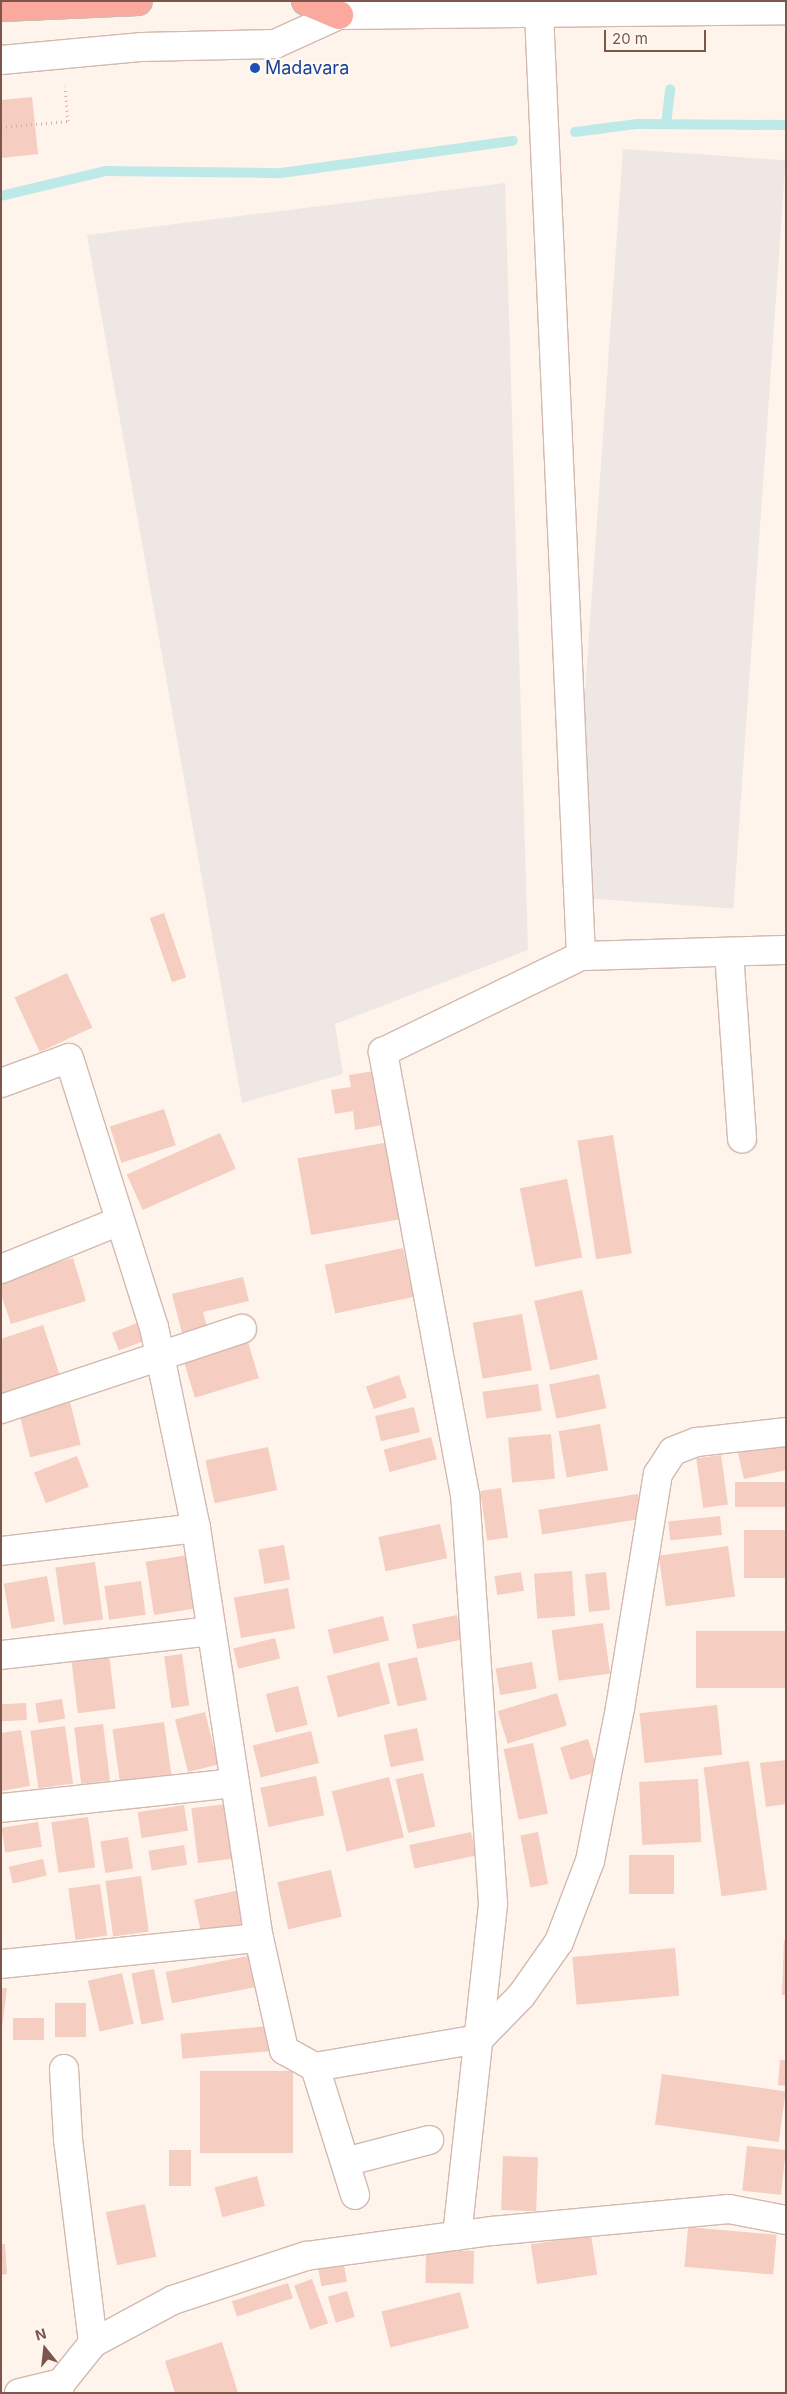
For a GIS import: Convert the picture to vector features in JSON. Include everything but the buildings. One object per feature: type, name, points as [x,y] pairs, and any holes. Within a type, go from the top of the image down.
[{"type":"highway","points":[[1,7],[138,1]]},
{"type":"highway","points":[[306,1],[339,15]]},
{"type":"street","points":[[540,5],[581,956]]},
{"type":"street","points":[[1,60],[142,47],[275,44],[339,15],[540,5],[786,10]]},
{"type":"street","points":[[457,2236],[494,1903],[465,1496],[383,1052],[581,956],[786,950]]},
{"type":"street","points":[[729,952],[742,1139]]},
{"type":"street","points":[[1,1082],[69,1058],[160,1355],[196,1528],[259,1938],[284,2050],[315,2066],[479,2038],[521,1996],[559,1942],[590,1860],[620,1708],[658,1474],[673,1451],[697,1442],[786,1432]]},
{"type":"street","points":[[1,1269],[120,1221]]},
{"type":"street","points":[[1,1410],[242,1329]]},
{"type":"street","points":[[1,1551],[196,1528]]},
{"type":"street","points":[[1,1655],[211,1631]]},
{"type":"street","points":[[1,1808],[235,1784]]},
{"type":"street","points":[[1,1964],[259,1938]]},
{"type":"street","points":[[315,2066],[355,2195]]},
{"type":"street","points":[[64,2069],[68,2139],[93,2343]]},
{"type":"street","points":[[345,2162],[429,2140]]},
{"type":"street","points":[[19,2393],[60,2388],[93,2343],[173,2300],[306,2256],[457,2236],[729,2209],[786,2220]]},
{"type":"path","points":[[1,128],[68,121],[62,54]]},
{"type":"shaded area","points":[[623,149],[786,160],[733,909],[571,897]]},
{"type":"shaded area","points":[[505,183],[528,950],[335,1024],[343,1074],[242,1103],[87,235]]},
{"type":"waterway","points":[[666,124],[670,89]]},
{"type":"waterway","points":[[575,132],[637,124],[786,125]]},
{"type":"waterway","points":[[1,196],[105,171],[281,173],[513,141]]},
{"type":"place","name":"Madavara","points":[[255,68]]}]
